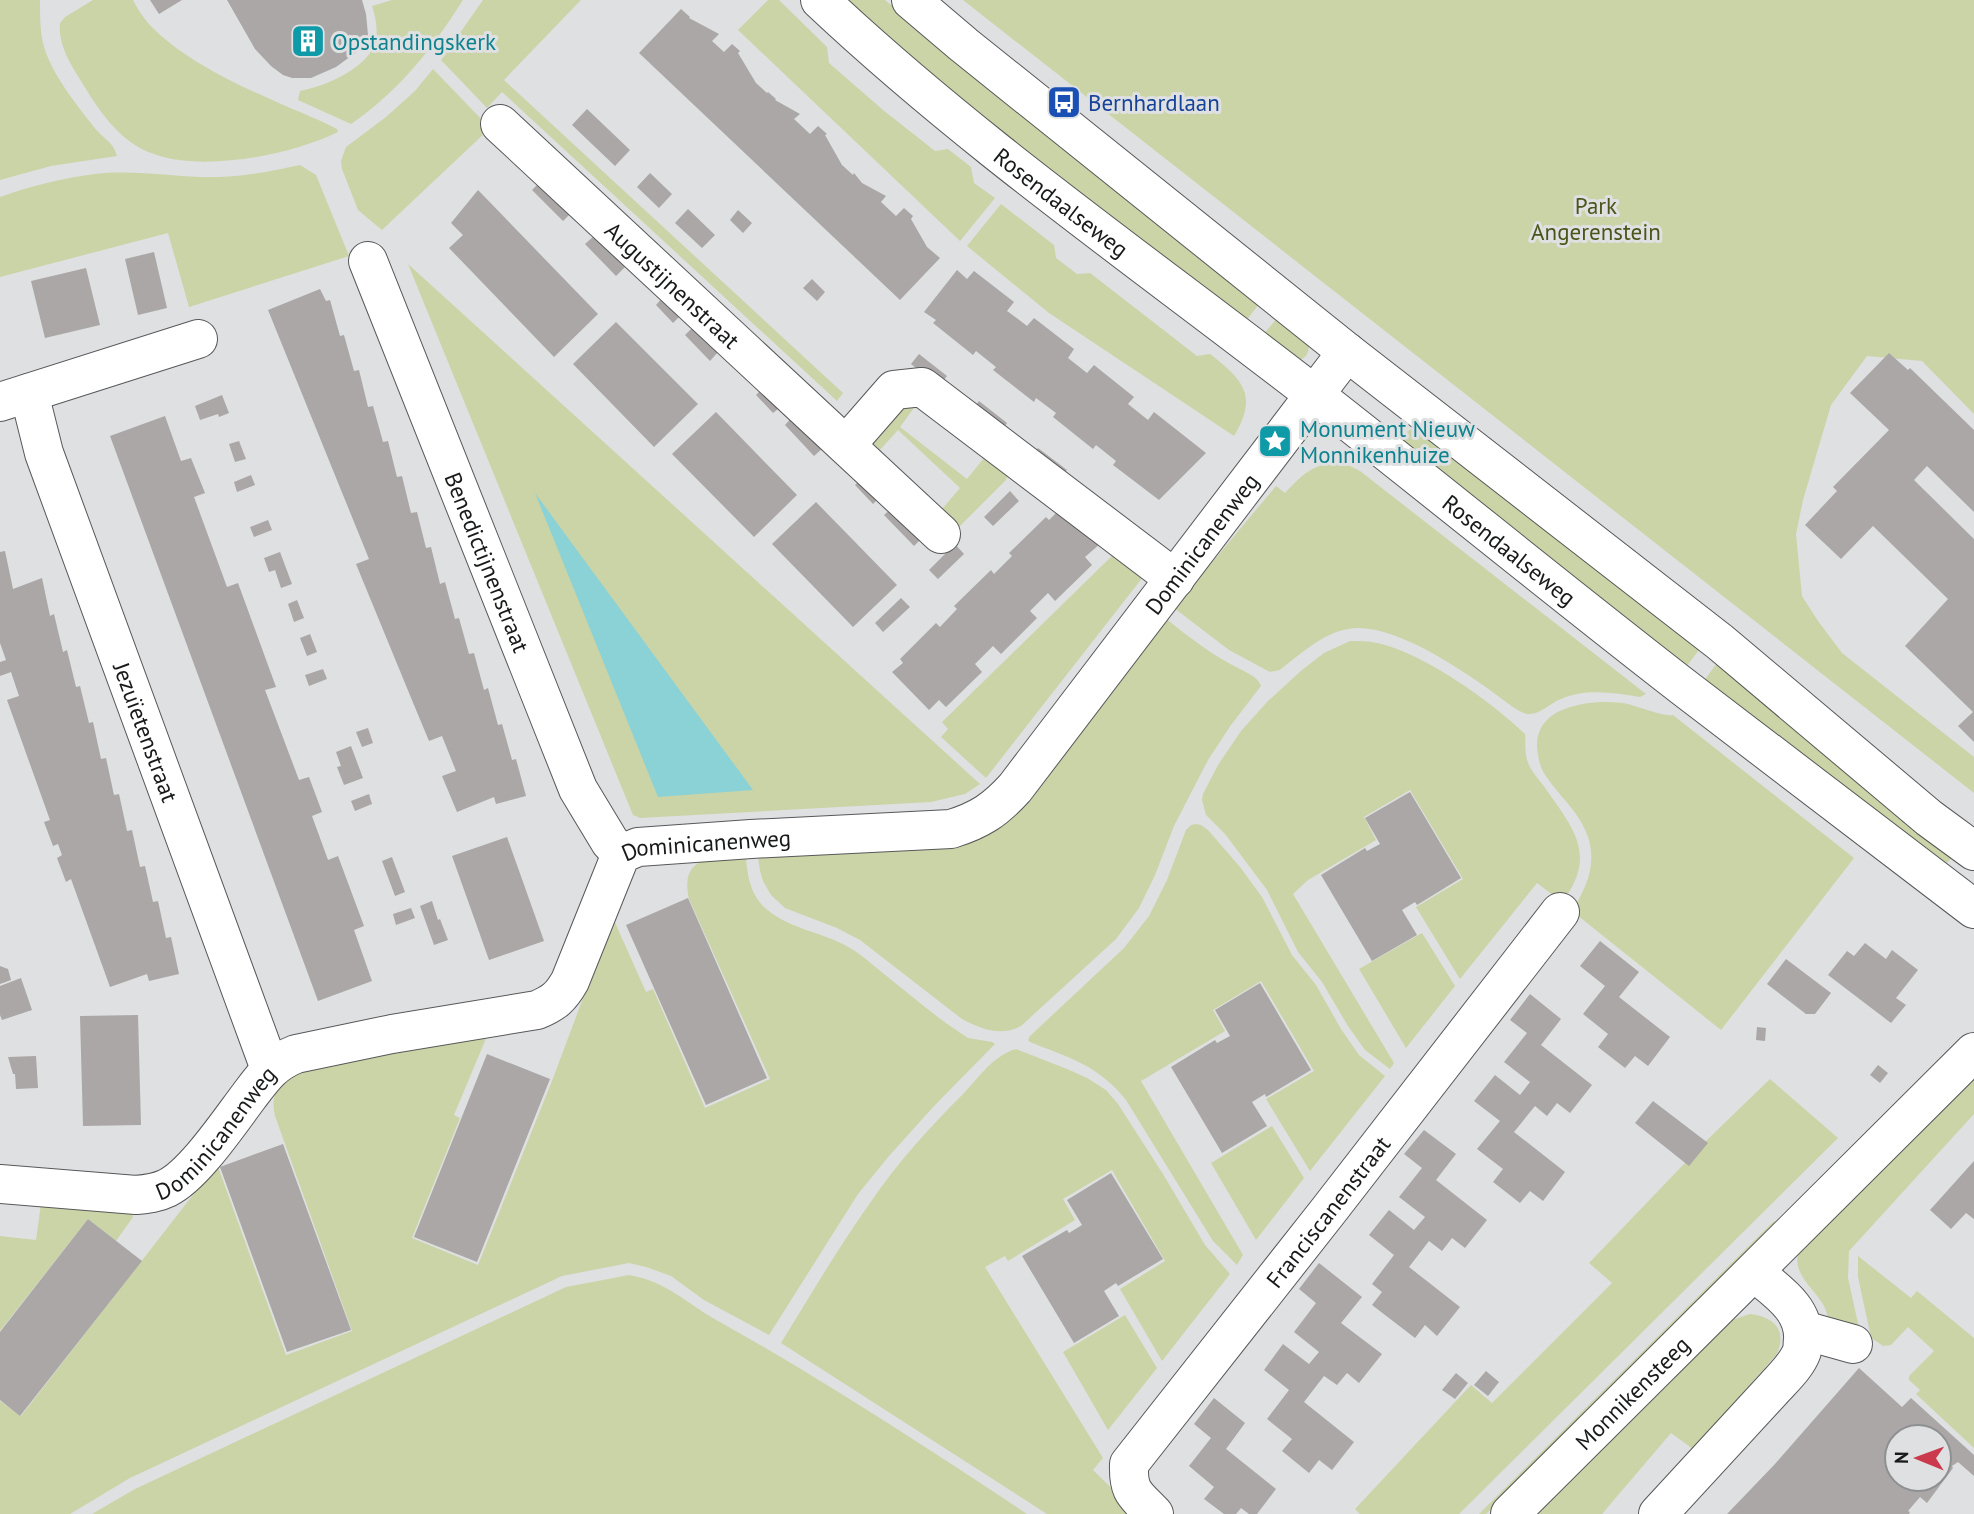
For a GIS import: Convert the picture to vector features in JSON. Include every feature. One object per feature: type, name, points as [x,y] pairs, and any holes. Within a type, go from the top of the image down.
[{"type":"street","name":"Rosendaalseweg","points":[[820,0],[876,53],[932,100],[1082,219],[1314,395],[1685,688],[1974,909]]},
{"type":"street","points":[[911,0],[1347,352],[1720,642],[1929,818],[1974,851]]},
{"type":"street","name":"Augustijnenstraat","points":[[500,124],[941,534]]},
{"type":"street","name":"Benedictijnenstraat","points":[[368,261],[578,789],[610,842],[621,854]]},
{"type":"street","name":"Jezuïetenstraat","points":[[198,339],[14,397],[44,453],[270,1069]]},
{"type":"street","name":"Dominicanenweg","points":[[0,1184],[136,1195],[154,1193],[168,1188],[182,1178],[270,1069],[282,1059],[392,1034],[537,1010],[550,1005],[562,995],[570,981],[621,854],[638,847],[951,830],[987,814],[1001,804],[1014,788],[1347,352]]},
{"type":"street","points":[[846,445],[894,390],[922,387],[1175,579]]},
{"type":"street","name":"Franciscanenstraat","points":[[1154,1514],[1131,1490],[1129,1464],[1560,912]]},
{"type":"street","name":"Monnikensteeg","points":[[1510,1514],[1974,1052]]},
{"type":"street","points":[[1658,1514],[1790,1370],[1802,1351],[1804,1330],[1799,1315],[1787,1300],[1754,1272]]},
{"type":"street","points":[[1804,1330],[1853,1344]]},
{"type":"green space","points":[[0,0],[40,0],[42,38],[51,65],[72,98],[97,131],[110,143],[117,156],[51,166],[0,180]]},
{"type":"green space","points":[[93,0],[133,0],[148,23],[186,55],[232,81],[327,124],[338,132],[318,141],[269,155],[216,161],[167,158],[136,146],[118,132],[103,115],[75,71],[61,40],[60,23]]},
{"type":"green space","points":[[392,0],[463,0],[413,68],[384,98],[351,124],[298,100],[300,91],[343,76],[362,62],[376,40],[372,6]]},
{"type":"green space","points":[[483,0],[581,0],[504,80],[843,393],[837,401],[502,92],[487,108],[441,60]]},
{"type":"green space","points":[[768,0],[779,0],[827,47],[829,63],[883,110],[935,151],[948,149],[971,167],[974,183],[995,198],[960,241],[738,30]]},
{"type":"green space","points":[[839,0],[885,0],[1259,304],[1243,325],[1018,150]]},
{"type":"green space","name":"Park Angerenstein","points":[[963,0],[1974,0],[1974,414],[1922,361],[1867,356],[1831,405],[1803,500],[1796,534],[1802,596],[1818,621],[1842,653],[1974,757],[1974,793]]},
{"type":"green space","points":[[433,69],[488,126],[488,130],[382,230],[358,210],[341,161],[346,147],[415,91]]},
{"type":"green space","points":[[300,165],[316,175],[349,256],[189,307],[168,233],[0,277],[0,197],[47,183],[95,174],[126,172],[219,177]]},
{"type":"green space","points":[[1001,204],[1054,245],[1056,258],[1077,274],[1090,273],[1197,356],[1210,354],[1231,372],[1243,389],[1246,399],[1241,422],[1234,436],[1049,313],[967,246]]},
{"type":"green space","points":[[408,264],[980,784],[965,794],[931,802],[640,818],[633,815]]},
{"type":"green space","points":[[1278,317],[1309,345],[1301,360],[1298,361],[1262,336]]},
{"type":"green space","points":[[904,403],[916,405],[900,427],[967,479],[984,458],[1008,473],[1006,480],[959,527],[942,509],[960,488],[898,430],[879,451],[872,442]]},
{"type":"green space","points":[[1413,428],[1422,430],[1699,650],[1686,667],[1401,442],[1405,433]]},
{"type":"green space","points":[[1332,463],[1348,465],[1360,471],[1646,694],[1640,697],[1600,692],[1580,693],[1561,699],[1537,713],[1528,714],[1420,647],[1401,638],[1364,628],[1348,629],[1330,635],[1312,645],[1280,670],[1270,672],[1229,650],[1174,608],[1276,486],[1285,493],[1311,470]]},
{"type":"green space","points":[[1114,554],[1143,577],[986,778],[941,737],[948,729],[942,722]]},
{"type":"green space","points":[[1165,618],[1211,652],[1253,676],[1261,686],[1208,760],[1174,826],[1139,908],[1116,939],[1021,1026],[999,1031],[976,1026],[962,1019],[860,940],[785,908],[771,895],[763,881],[758,857],[946,846]]},
{"type":"green space","points":[[1350,641],[1374,642],[1395,648],[1435,667],[1476,694],[1525,734],[1528,763],[1572,828],[1580,855],[1579,869],[1573,885],[1562,902],[1537,883],[1460,979],[1416,907],[1463,879],[1410,790],[1364,817],[1376,840],[1308,880],[1293,894],[1394,1063],[1390,1069],[1365,1050],[1348,1026],[1322,982],[1298,952],[1267,890],[1225,834],[1206,815],[1202,800],[1218,765],[1241,731],[1268,701],[1324,653]]},
{"type":"green space","points":[[1717,663],[1957,851],[1942,869],[1704,681]]},
{"type":"green space","points":[[1623,703],[1673,715],[1854,858],[1721,1030],[1572,911],[1588,877],[1591,850],[1581,821],[1542,770],[1537,747],[1538,735],[1542,725],[1558,712],[1578,705]]},
{"type":"green space","points":[[1196,824],[1208,830],[1240,867],[1262,897],[1292,955],[1316,985],[1359,1055],[1385,1076],[1310,1171],[1266,1099],[1314,1071],[1261,981],[1213,1010],[1225,1031],[1141,1081],[1243,1255],[1237,1265],[1213,1241],[1126,1100],[1115,1088],[1094,1070],[1028,1040],[1124,948],[1149,916],[1167,880],[1186,830]]},
{"type":"green space","points":[[746,857],[752,889],[763,906],[773,914],[850,948],[968,1038],[995,1044],[935,1105],[858,1194],[769,1335],[704,1300],[671,1276],[646,1267],[629,1263],[562,1276],[130,1478],[70,1514],[0,1514],[0,1401],[21,1416],[217,1164],[286,1355],[352,1331],[275,1116],[276,1092],[291,1076],[306,1069],[487,1036],[454,1115],[460,1118],[412,1238],[478,1265],[552,1081],[613,918],[646,992],[653,989],[705,1108],[770,1079],[689,899],[687,884],[694,866],[702,862]]},
{"type":"green space","points":[[1422,933],[1455,986],[1406,1048],[1359,969]]},
{"type":"green space","points":[[1016,1049],[1087,1078],[1106,1090],[1163,1174],[1205,1245],[1230,1274],[1162,1361],[1120,1289],[1165,1261],[1112,1170],[1063,1199],[1075,1220],[1008,1261],[1005,1256],[985,1267],[1103,1458],[1093,1470],[1138,1514],[1047,1514],[781,1343],[847,1237],[891,1174],[987,1067]]},
{"type":"green space","points":[[1974,1078],[1974,1114],[1849,1251],[1848,1278],[1861,1337],[1830,1325],[1821,1301],[1802,1276],[1797,1261],[1798,1253]]},
{"type":"green space","points":[[1770,1079],[1838,1138],[1459,1514],[1360,1514],[1355,1509],[1471,1385],[1492,1403],[1612,1283],[1589,1263],[1707,1140]]},
{"type":"green space","points":[[1272,1126],[1304,1178],[1256,1240],[1211,1163]]},
{"type":"green space","points":[[41,1204],[132,1213],[133,1217],[116,1241],[88,1219],[0,1331],[0,1236],[36,1240]]},
{"type":"green space","points":[[1774,1221],[1778,1224],[1486,1514],[1479,1514]]},
{"type":"green space","points":[[1858,1256],[1911,1298],[1917,1291],[1974,1338],[1974,1448],[1953,1428],[1953,1423],[1947,1423],[1916,1394],[1920,1390],[1909,1380],[1909,1376],[1934,1351],[1908,1327],[1891,1345],[1883,1346],[1873,1339],[1858,1277]]},
{"type":"green space","points":[[629,1275],[643,1278],[676,1294],[874,1414],[1027,1514],[92,1514],[135,1489],[566,1287]]},
{"type":"green space","points":[[1750,1314],[1766,1318],[1776,1326],[1780,1338],[1777,1354],[1693,1449],[1671,1433],[1602,1514],[1537,1514],[1732,1320]]},
{"type":"green space","points":[[1125,1315],[1157,1368],[1108,1430],[1063,1352]]},
{"type":"water","points":[[535,493],[753,790],[658,797]]},
{"type":"building","points":[[150,0],[182,0],[159,14]]},
{"type":"building","name":"Opstandingskerk","points":[[227,0],[362,0],[368,35],[366,43],[336,67],[311,78],[292,78],[271,66],[255,49]]},
{"type":"building","points":[[681,9],[689,18],[719,34],[712,41],[724,52],[732,44],[740,51],[738,53],[756,83],[775,100],[800,114],[794,119],[810,134],[818,126],[827,134],[825,135],[842,165],[862,183],[886,196],[881,202],[896,216],[904,208],[913,216],[911,219],[927,247],[940,258],[900,300],[639,53]]},
{"type":"building","points":[[587,109],[630,150],[615,166],[572,125]]},
{"type":"building","points":[[650,173],[672,194],[659,208],[637,187]]},
{"type":"building","points":[[541,181],[572,212],[563,221],[532,190]]},
{"type":"building","points":[[478,190],[598,314],[554,357],[449,248],[463,235],[451,223]]},
{"type":"building","points":[[688,209],[715,235],[702,248],[675,223]]},
{"type":"building","points":[[738,210],[752,223],[743,233],[730,220]]},
{"type":"building","points":[[594,236],[625,267],[616,276],[585,244]]},
{"type":"building","points":[[154,252],[167,308],[138,315],[125,259]]},
{"type":"building","points":[[86,268],[100,325],[45,338],[31,281]]},
{"type":"building","points":[[957,270],[967,279],[974,271],[1014,302],[1007,311],[1027,326],[1034,318],[1074,349],[1068,358],[1087,373],[1094,365],[1134,397],[1128,404],[1148,420],[1154,412],[1206,453],[1159,500],[1113,465],[1116,461],[1096,445],[1093,449],[1053,417],[1056,413],[1036,398],[1034,402],[993,370],[996,367],[976,351],[973,355],[933,323],[936,320],[924,312]]},
{"type":"building","points":[[812,279],[825,292],[817,301],[803,288]]},
{"type":"building","points":[[320,289],[326,301],[330,300],[354,371],[359,370],[368,407],[373,406],[383,442],[388,441],[397,477],[402,476],[411,513],[417,512],[426,548],[431,547],[440,584],[445,582],[455,619],[459,618],[469,654],[474,653],[484,690],[488,688],[498,725],[502,724],[512,760],[516,759],[526,796],[496,804],[494,797],[457,812],[442,776],[456,771],[442,736],[429,741],[356,564],[369,559],[268,310]]},
{"type":"building","points":[[664,296],[682,314],[673,323],[656,305]]},
{"type":"building","points":[[616,322],[698,404],[654,447],[573,364]]},
{"type":"building","points":[[694,326],[718,352],[710,361],[685,335]]},
{"type":"building","points":[[1889,353],[1908,370],[1910,368],[1974,430],[1974,512],[1927,466],[1914,480],[1974,539],[1974,742],[1958,726],[1973,712],[1905,646],[1948,599],[1873,526],[1841,559],[1805,525],[1837,491],[1833,487],[1889,430],[1850,393]]},
{"type":"building","points":[[919,354],[947,376],[939,386],[911,364]]},
{"type":"building","points":[[765,386],[783,405],[773,413],[756,395]]},
{"type":"building","points":[[222,395],[229,413],[200,420],[195,406]]},
{"type":"building","points":[[979,401],[1007,423],[1000,433],[971,411]]},
{"type":"building","points":[[716,412],[797,495],[754,537],[672,454]]},
{"type":"building","points":[[165,416],[181,461],[191,458],[205,493],[194,497],[227,587],[238,583],[276,687],[265,690],[299,780],[309,777],[322,812],[312,816],[328,860],[338,856],[364,926],[354,930],[372,981],[318,1001],[110,436]]},
{"type":"building","points":[[793,416],[824,447],[814,456],[785,425]]},
{"type":"building","points":[[239,441],[246,459],[235,462],[229,444]]},
{"type":"building","points":[[1038,448],[1067,470],[1060,480],[1031,458]]},
{"type":"building","points":[[251,475],[255,485],[237,492],[234,482]]},
{"type":"building","points":[[864,477],[882,495],[873,504],[855,485]]},
{"type":"building","points":[[1010,491],[1019,501],[993,526],[984,517]]},
{"type":"building","points":[[816,502],[897,585],[853,627],[772,544]]},
{"type":"building","points":[[893,507],[923,537],[914,546],[884,515]]},
{"type":"building","points":[[1059,510],[1101,543],[1085,557],[1092,565],[1055,601],[1048,593],[1030,611],[1037,618],[1001,654],[993,646],[975,664],[982,672],[946,707],[939,700],[929,710],[892,672],[903,663],[900,659],[936,623],[940,627],[957,609],[954,606],[991,570],[994,574],[1012,556],[1009,553],[1046,517],[1049,520]]},
{"type":"building","points":[[268,520],[272,530],[254,537],[250,527]]},
{"type":"building","points":[[955,544],[964,554],[938,579],[929,570]]},
{"type":"building","points":[[5,551],[13,589],[42,578],[50,616],[54,614],[63,652],[67,650],[89,723],[93,722],[101,759],[106,758],[114,795],[119,794],[127,831],[132,830],[140,867],[145,866],[153,902],[158,901],[166,938],[171,937],[179,974],[149,981],[147,974],[110,987],[71,879],[66,882],[57,858],[62,855],[58,844],[53,846],[44,822],[50,820],[7,700],[19,696],[11,672],[0,676],[0,662],[6,660],[0,643],[0,552]]},
{"type":"building","points":[[280,552],[292,584],[281,588],[275,570],[269,572],[264,558]]},
{"type":"building","points":[[901,598],[910,607],[883,632],[875,623]]},
{"type":"building","points":[[297,600],[304,618],[294,622],[288,604]]},
{"type":"building","points":[[310,634],[317,652],[307,656],[300,638]]},
{"type":"building","points":[[323,669],[327,679],[309,686],[305,675]]},
{"type":"building","points":[[368,728],[373,743],[362,747],[356,732]]},
{"type":"building","points":[[351,746],[363,778],[344,785],[337,767],[341,766],[336,752]]},
{"type":"building","points":[[1410,792],[1461,878],[1417,905],[1415,902],[1402,910],[1417,935],[1372,961],[1321,875],[1365,848],[1367,851],[1380,844],[1365,818]]},
{"type":"building","points":[[369,794],[372,804],[355,811],[351,801]]},
{"type":"building","points":[[507,837],[544,941],[489,960],[452,856]]},
{"type":"building","points":[[392,857],[405,892],[395,896],[382,861]]},
{"type":"building","points":[[688,898],[767,1078],[706,1105],[626,925]]},
{"type":"building","points":[[432,901],[448,940],[434,945],[420,906]]},
{"type":"building","points":[[411,908],[415,918],[396,925],[393,914]]},
{"type":"building","points":[[1600,941],[1639,972],[1619,997],[1670,1037],[1648,1066],[1635,1056],[1625,1068],[1598,1047],[1608,1034],[1583,1014],[1605,986],[1580,966]]},
{"type":"building","points":[[1865,943],[1886,959],[1892,950],[1918,970],[1896,998],[1906,1005],[1891,1023],[1828,975],[1847,951],[1854,956]]},
{"type":"building","points":[[1786,959],[1831,993],[1815,1014],[1806,1014],[1767,984]]},
{"type":"building","points":[[0,966],[8,969],[11,980],[0,984]]},
{"type":"building","points":[[21,978],[32,1010],[2,1020],[0,986]]},
{"type":"building","points":[[1260,983],[1311,1070],[1266,1097],[1265,1094],[1252,1102],[1267,1126],[1222,1153],[1171,1067],[1215,1040],[1217,1043],[1230,1036],[1215,1010]]},
{"type":"building","points":[[1530,994],[1561,1019],[1541,1045],[1592,1085],[1570,1113],[1557,1103],[1547,1116],[1535,1106],[1514,1132],[1565,1172],[1543,1201],[1530,1191],[1520,1203],[1493,1182],[1503,1169],[1477,1149],[1500,1121],[1474,1101],[1495,1075],[1520,1095],[1530,1082],[1504,1062],[1527,1033],[1510,1020]]},
{"type":"building","points":[[138,1015],[141,1125],[83,1126],[80,1016]]},
{"type":"building","points":[[1757,1027],[1766,1028],[1765,1041],[1756,1040]]},
{"type":"building","points":[[487,1054],[550,1079],[477,1262],[414,1237]]},
{"type":"building","points":[[36,1056],[38,1088],[16,1089],[15,1074],[8,1057]]},
{"type":"building","points":[[1878,1065],[1888,1073],[1880,1083],[1870,1075]]},
{"type":"building","points":[[1653,1101],[1708,1143],[1689,1166],[1635,1123]]},
{"type":"building","points":[[1424,1130],[1456,1154],[1436,1180],[1487,1220],[1465,1248],[1452,1238],[1442,1251],[1429,1241],[1409,1267],[1460,1307],[1437,1336],[1425,1325],[1415,1338],[1372,1305],[1382,1292],[1372,1284],[1394,1255],[1369,1235],[1389,1210],[1414,1230],[1425,1217],[1399,1197],[1422,1168],[1404,1154]]},
{"type":"building","points":[[283,1144],[351,1330],[287,1352],[220,1167]]},
{"type":"building","points":[[1974,1161],[1974,1219],[1966,1213],[1951,1229],[1930,1210]]},
{"type":"building","points":[[1111,1173],[1163,1259],[1118,1286],[1116,1283],[1104,1291],[1119,1316],[1074,1343],[1022,1256],[1067,1230],[1069,1233],[1082,1225],[1067,1200]]},
{"type":"building","points":[[88,1219],[142,1261],[20,1416],[0,1400],[0,1332]]},
{"type":"building","points":[[1319,1263],[1362,1297],[1341,1323],[1382,1354],[1359,1383],[1347,1373],[1337,1385],[1324,1376],[1304,1402],[1354,1442],[1332,1470],[1319,1460],[1309,1473],[1282,1451],[1292,1439],[1267,1419],[1289,1390],[1264,1370],[1283,1344],[1309,1364],[1319,1352],[1294,1332],[1316,1303],[1299,1289]]},
{"type":"building","points":[[1859,1368],[1902,1407],[1911,1398],[1939,1423],[1883,1423],[1883,1493],[1934,1493],[1927,1503],[1920,1497],[1908,1511],[1909,1514],[1727,1514]]},
{"type":"building","points":[[1486,1371],[1499,1382],[1488,1396],[1474,1385]]},
{"type":"building","points":[[1456,1373],[1468,1383],[1455,1399],[1442,1390]]},
{"type":"building","points":[[1214,1398],[1245,1423],[1226,1449],[1276,1489],[1257,1514],[1249,1514],[1241,1508],[1236,1514],[1224,1514],[1204,1499],[1214,1487],[1189,1466],[1211,1438],[1194,1424]]},
{"type":"building","points":[[1953,1436],[1974,1455],[1974,1476],[1958,1462],[1953,1465]]},
{"type":"place","name":"Opstandingskerk","points":[[308,41]]},
{"type":"place","name":"Bernhardlaan","points":[[1064,102]]},
{"type":"place","name":"Monument Nieuw Monnikenhuize","points":[[1275,441]]}]
